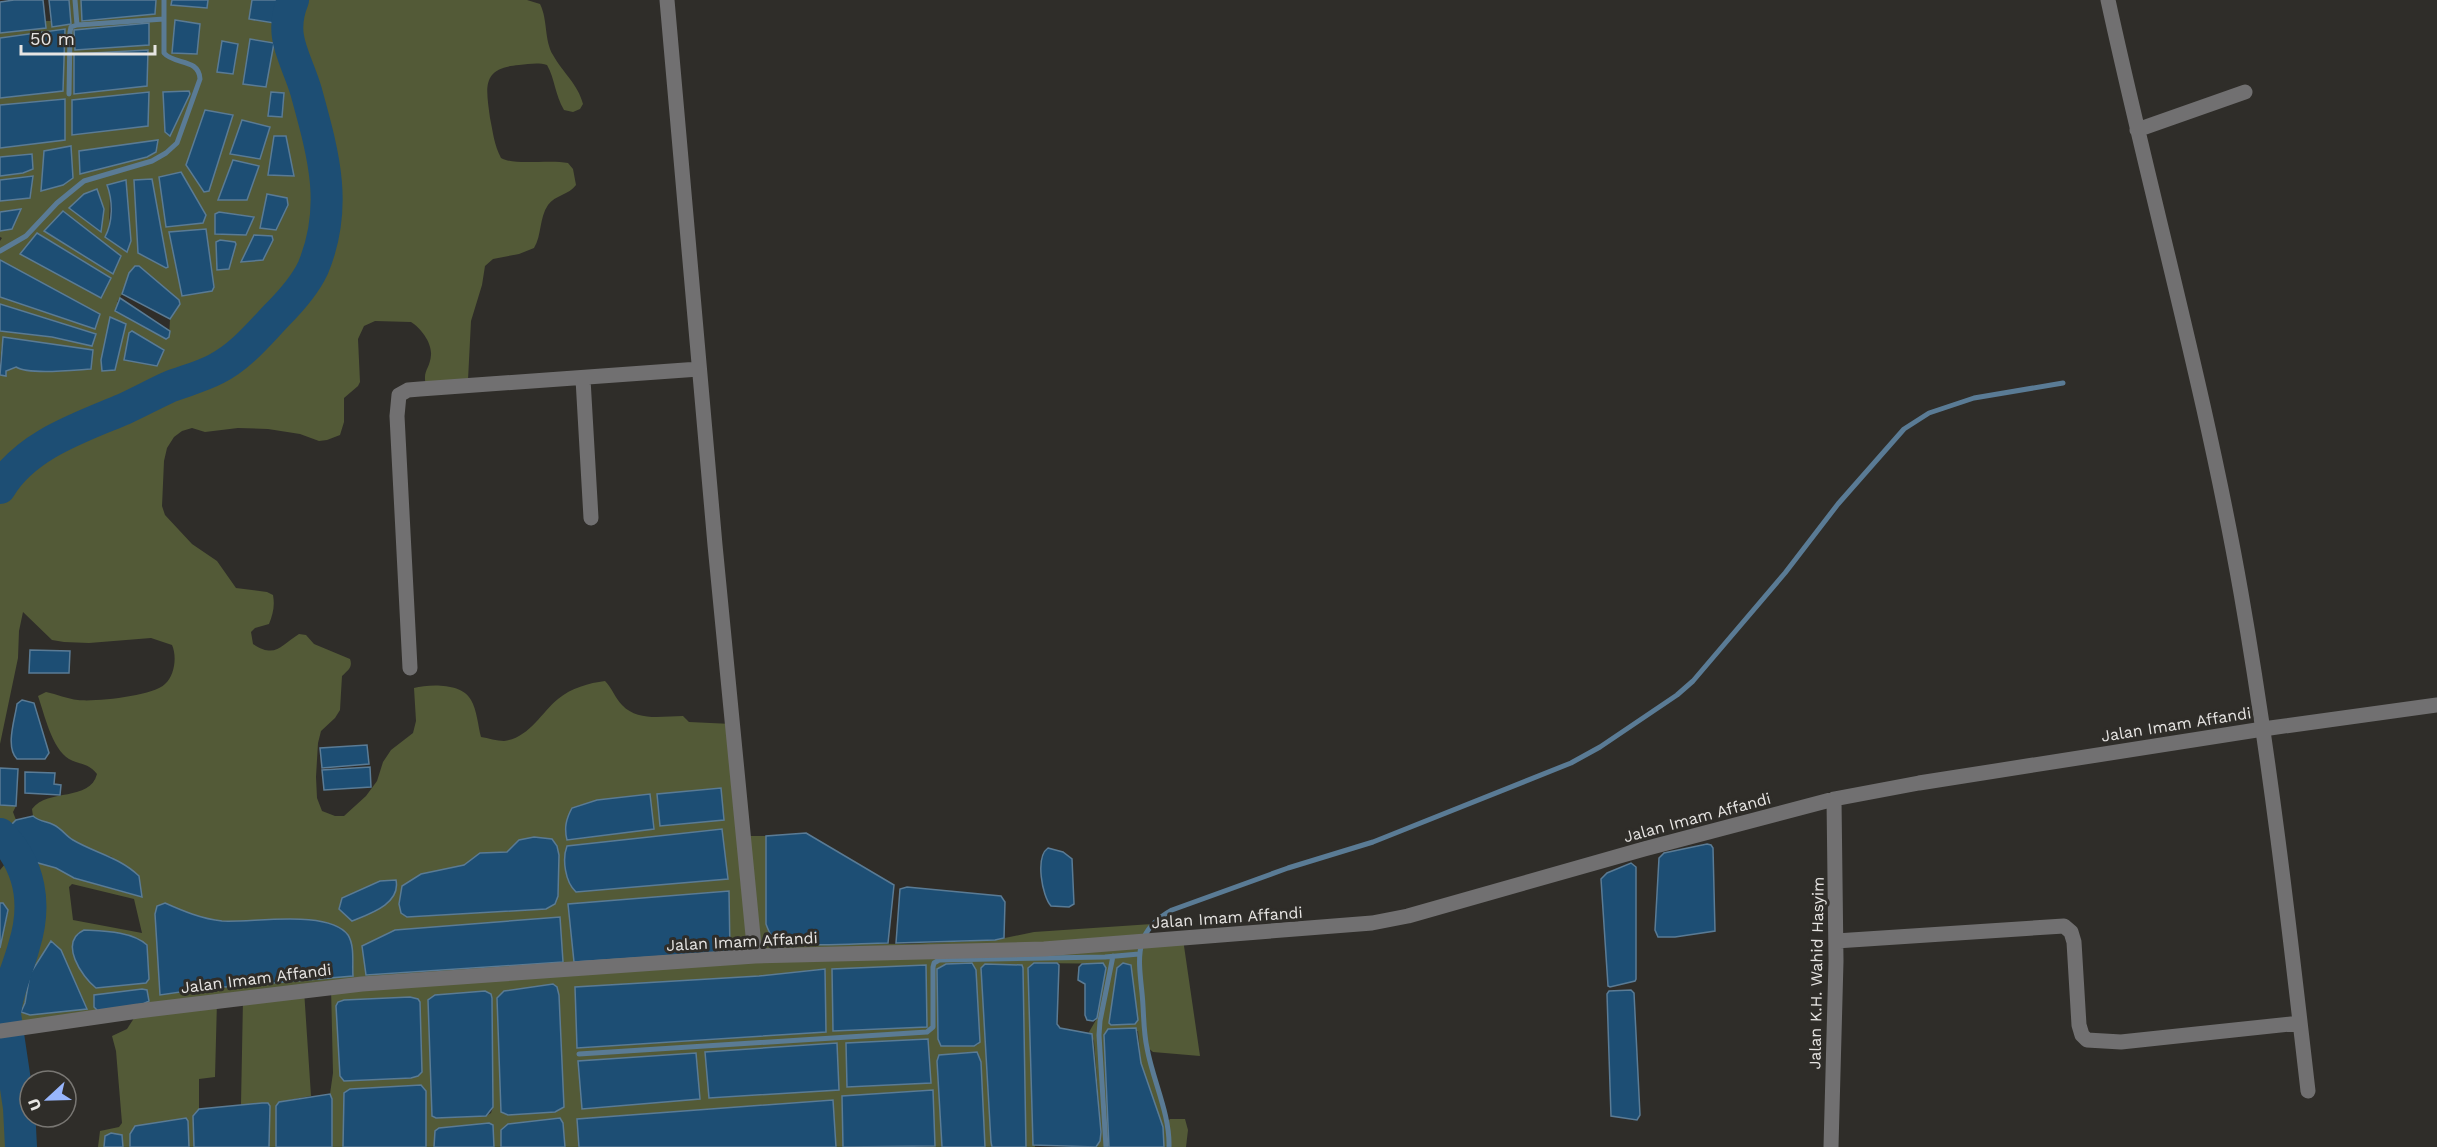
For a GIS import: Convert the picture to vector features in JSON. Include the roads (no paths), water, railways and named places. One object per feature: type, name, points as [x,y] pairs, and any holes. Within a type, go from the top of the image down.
[{"type":"street","points":[[667,0],[699,369],[755,956]]},
{"type":"street","points":[[2108,0],[2137,130],[2181,303],[2241,592],[2281,853],[2308,1091]]},
{"type":"street","points":[[2137,130],[2245,92]]},
{"type":"street","points":[[410,668],[397,417],[399,395],[408,390],[699,369]]},
{"type":"street","points":[[583,379],[591,518]]},
{"type":"street","name":"Jalan Imam Affandi","points":[[0,1031],[339,986],[755,956],[1044,949],[1323,928],[1408,916],[1644,849],[1834,799],[1919,783],[2263,729],[2437,705]]},
{"type":"street","name":"Jalan K.H. Wahid Hasyim","points":[[1831,1147],[1836,941],[1834,799]]},
{"type":"street","points":[[1836,941],[2064,926],[2071,932],[2074,942],[2079,1025],[2082,1035],[2087,1040],[2121,1042],[2300,1023]]},
{"type":"water","points":[[43,0],[46,28],[0,33],[0,2]]},
{"type":"water","points":[[49,0],[69,0],[71,24],[52,27]]},
{"type":"water","points":[[81,0],[156,0],[155,14],[82,21]]},
{"type":"water","points":[[172,0],[208,0],[207,8],[171,5]]},
{"type":"water","points":[[252,0],[279,0],[274,23],[249,19]]},
{"type":"water","points":[[175,20],[200,24],[197,54],[172,53]]},
{"type":"water","points":[[149,23],[149,45],[75,50],[74,30]]},
{"type":"water","points":[[65,29],[63,91],[0,98],[0,38]]},
{"type":"water","points":[[250,39],[274,43],[266,87],[243,84]]},
{"type":"water","points":[[222,41],[238,44],[233,74],[217,72]]},
{"type":"water","points":[[148,50],[147,86],[74,94],[74,54]]},
{"type":"water","points":[[189,91],[190,94],[170,136],[165,132],[163,92]]},
{"type":"water","points":[[149,92],[148,126],[72,135],[72,100]]},
{"type":"water","points":[[271,92],[284,93],[282,117],[268,116]]},
{"type":"water","points":[[65,99],[65,140],[0,148],[0,105]]},
{"type":"water","points":[[205,110],[233,115],[209,191],[204,192],[186,165]]},
{"type":"water","points":[[242,120],[270,127],[260,159],[230,154]]},
{"type":"water","points":[[274,136],[286,136],[294,176],[268,175]]},
{"type":"water","points":[[158,140],[156,152],[147,157],[80,174],[79,151]]},
{"type":"water","points":[[71,146],[73,178],[63,185],[41,191],[44,151]]},
{"type":"water","points":[[32,154],[33,169],[23,173],[0,176],[0,157]]},
{"type":"water","points":[[233,160],[259,166],[247,200],[218,200]]},
{"type":"water","points":[[181,172],[206,215],[203,223],[166,227],[159,177]]},
{"type":"water","points":[[33,176],[30,198],[0,201],[0,180]]},
{"type":"water","points":[[152,179],[168,267],[166,268],[138,253],[134,180]]},
{"type":"water","points":[[126,180],[131,241],[127,252],[105,237],[110,225],[111,211],[107,185]]},
{"type":"water","points":[[97,189],[104,209],[101,232],[69,208],[84,194]]},
{"type":"water","points":[[267,194],[287,198],[288,205],[276,230],[260,228]]},
{"type":"water","points":[[21,209],[12,229],[0,231],[0,212]]},
{"type":"water","points":[[63,211],[121,256],[113,274],[44,231]]},
{"type":"water","points":[[219,212],[254,217],[246,235],[215,234],[215,214]]},
{"type":"water","points":[[206,229],[214,287],[212,291],[182,296],[169,232]]},
{"type":"water","points":[[37,233],[111,278],[101,298],[20,254]]},
{"type":"water","points":[[254,235],[272,236],[273,240],[263,260],[241,262]]},
{"type":"water","points":[[220,240],[236,244],[229,269],[217,270],[216,242]]},
{"type":"water","points":[[0,260],[100,314],[95,329],[0,297]]},
{"type":"water","points":[[135,266],[139,266],[179,300],[180,304],[170,319],[122,294],[129,273]]},
{"type":"water","points":[[120,298],[170,331],[169,337],[166,339],[115,311]]},
{"type":"water","points":[[0,304],[96,334],[92,346],[52,337],[0,331]]},
{"type":"water","points":[[110,317],[126,324],[115,370],[102,371],[101,360]]},
{"type":"water","points":[[132,331],[164,350],[157,366],[124,360],[129,333]]},
{"type":"water","points":[[3,337],[93,350],[91,369],[31,371],[16,367],[6,371],[6,376],[0,375]]},
{"type":"water","points":[[30,650],[70,651],[69,673],[29,673]]},
{"type":"water","points":[[22,700],[34,703],[49,753],[45,759],[17,759],[13,754],[11,740],[13,725],[17,704]]},
{"type":"water","points":[[367,745],[369,764],[322,768],[320,748]]},
{"type":"water","points":[[370,767],[371,787],[324,790],[322,770]]},
{"type":"water","points":[[0,768],[18,769],[16,806],[0,805]]},
{"type":"water","points":[[25,772],[55,773],[54,784],[61,785],[60,795],[25,793]]},
{"type":"water","points":[[721,788],[724,820],[660,826],[657,794]]},
{"type":"water","points":[[650,794],[654,829],[567,840],[566,824],[572,808],[597,800]]},
{"type":"water","points":[[33,816],[54,825],[73,840],[131,870],[139,876],[142,897],[74,878],[56,868],[31,861],[9,836],[9,827],[16,820]]},
{"type":"water","points":[[722,829],[728,879],[576,892],[567,876],[565,857],[567,846]]},
{"type":"water","points":[[806,833],[894,885],[888,943],[833,945],[790,943],[780,941],[771,934],[766,924],[766,836]]},
{"type":"water","points":[[534,837],[552,839],[557,846],[559,855],[558,896],[555,904],[546,909],[407,917],[401,913],[399,904],[402,886],[421,874],[464,865],[480,853],[507,852],[519,840]]},
{"type":"water","points":[[1707,844],[1713,848],[1715,931],[1658,937],[1655,930],[1659,858],[1664,853]]},
{"type":"water","points":[[1048,848],[1063,852],[1072,859],[1074,904],[1069,907],[1051,906],[1045,894],[1041,868],[1044,853]]},
{"type":"water","points":[[1631,863],[1636,867],[1636,979],[1610,987],[1608,986],[1601,879],[1607,873]]},
{"type":"water","points":[[396,880],[394,896],[375,911],[352,921],[339,909],[342,898],[380,881]]},
{"type":"water","points":[[907,887],[1001,896],[1005,902],[1004,938],[896,943],[900,889]]},
{"type":"water","points":[[729,891],[730,952],[574,962],[568,904]]},
{"type":"water","points":[[0,903],[3,903],[8,910],[0,948]]},
{"type":"water","points":[[165,903],[193,914],[222,921],[289,919],[324,922],[338,927],[350,939],[353,976],[201,989],[160,995],[155,914],[157,906]]},
{"type":"water","points":[[560,917],[563,962],[366,975],[362,946],[395,930]]},
{"type":"water","points":[[84,930],[125,934],[147,945],[149,979],[146,983],[96,988],[90,983],[79,968],[73,951],[76,935]]},
{"type":"water","points":[[51,941],[61,950],[87,1009],[30,1015],[21,1012],[25,1003],[30,974]]},
{"type":"water","points":[[972,963],[976,970],[980,1042],[974,1046],[941,1046],[938,1039],[937,969],[946,964]]},
{"type":"water","points":[[1034,963],[1057,963],[1059,965],[1057,1024],[1060,1028],[1092,1034],[1101,1132],[1100,1141],[1096,1147],[1033,1145],[1028,968]]},
{"type":"water","points":[[1103,963],[1106,968],[1097,1018],[1093,1021],[1087,1020],[1085,984],[1078,980],[1079,967],[1082,964]]},
{"type":"water","points":[[1123,963],[1131,965],[1138,1020],[1135,1024],[1111,1025],[1109,1023],[1117,968]]},
{"type":"water","points":[[985,964],[1022,965],[1023,968],[1026,1147],[992,1147],[981,968]]},
{"type":"water","points":[[926,965],[927,1027],[833,1031],[832,969]]},
{"type":"water","points":[[825,969],[826,1032],[577,1048],[575,987],[759,976]]},
{"type":"water","points":[[553,984],[557,987],[559,995],[564,1107],[555,1112],[508,1115],[501,1112],[497,998],[504,991]]},
{"type":"water","points":[[147,990],[149,1001],[143,1004],[98,1011],[94,1007],[94,995]]},
{"type":"water","points":[[1631,990],[1634,993],[1640,1115],[1637,1120],[1611,1116],[1607,994],[1609,991]]},
{"type":"water","points":[[485,991],[491,994],[492,998],[493,1107],[486,1116],[436,1118],[432,1116],[428,1000],[435,995]]},
{"type":"water","points":[[410,997],[420,1002],[422,1072],[411,1078],[344,1081],[340,1076],[336,1006],[338,1002]]},
{"type":"water","points":[[1136,1028],[1141,1063],[1163,1127],[1164,1147],[1109,1147],[1104,1035],[1108,1029]]},
{"type":"water","points":[[928,1039],[931,1083],[847,1087],[846,1043]]},
{"type":"water","points":[[837,1043],[839,1090],[709,1098],[705,1052]]},
{"type":"water","points":[[977,1052],[981,1062],[985,1147],[942,1147],[937,1061],[939,1055]]},
{"type":"water","points":[[696,1053],[700,1099],[582,1109],[578,1061]]},
{"type":"water","points":[[421,1085],[426,1091],[426,1147],[343,1147],[344,1093],[350,1089]]},
{"type":"water","points":[[933,1090],[935,1146],[843,1147],[842,1096]]},
{"type":"water","points":[[330,1094],[332,1099],[332,1147],[276,1147],[276,1106],[279,1102]]},
{"type":"water","points":[[833,1100],[836,1147],[579,1147],[577,1119]]},
{"type":"water","points":[[268,1103],[270,1106],[269,1147],[194,1147],[193,1116],[199,1109]]},
{"type":"water","points":[[186,1118],[189,1147],[130,1147],[130,1134],[135,1126]]},
{"type":"water","points":[[560,1118],[563,1123],[565,1147],[501,1147],[501,1130],[508,1124]]},
{"type":"water","points":[[489,1123],[493,1125],[494,1147],[434,1147],[435,1131],[439,1128]]},
{"type":"water","points":[[111,1133],[122,1135],[123,1147],[104,1147],[105,1136]]},
{"type":"waterway","points":[[69,94],[70,32],[71,27],[77,25],[75,0]]},
{"type":"waterway","points":[[0,251],[26,236],[57,203],[84,181],[152,161],[177,143],[200,79],[199,72],[191,65],[168,57],[164,53],[164,0]]},
{"type":"waterway","points":[[0,488],[24,460],[55,439],[225,364],[263,330],[292,299],[310,274],[321,245],[325,223],[326,180],[323,158],[306,91],[290,47],[287,25],[293,0]]},
{"type":"waterway","points":[[77,25],[164,19]]},
{"type":"waterway","points":[[1169,1147],[1167,1122],[1146,1041],[1140,967],[1141,945],[1145,935],[1160,918],[1172,910],[1288,868],[1373,842],[1571,763],[1600,747],[1677,695],[1693,681],[1785,573],[1838,504],[1904,429],[1929,413],[1974,398],[2063,383]]},
{"type":"waterway","points":[[0,834],[19,859],[25,873],[30,901],[28,931],[10,988],[5,1014],[19,1108],[21,1147]]},
{"type":"waterway","points":[[579,1054],[927,1032],[933,1027],[933,967],[934,963],[939,960],[1105,957],[1139,954]]},
{"type":"waterway","points":[[1106,1147],[1099,1035],[1113,956]]}]
